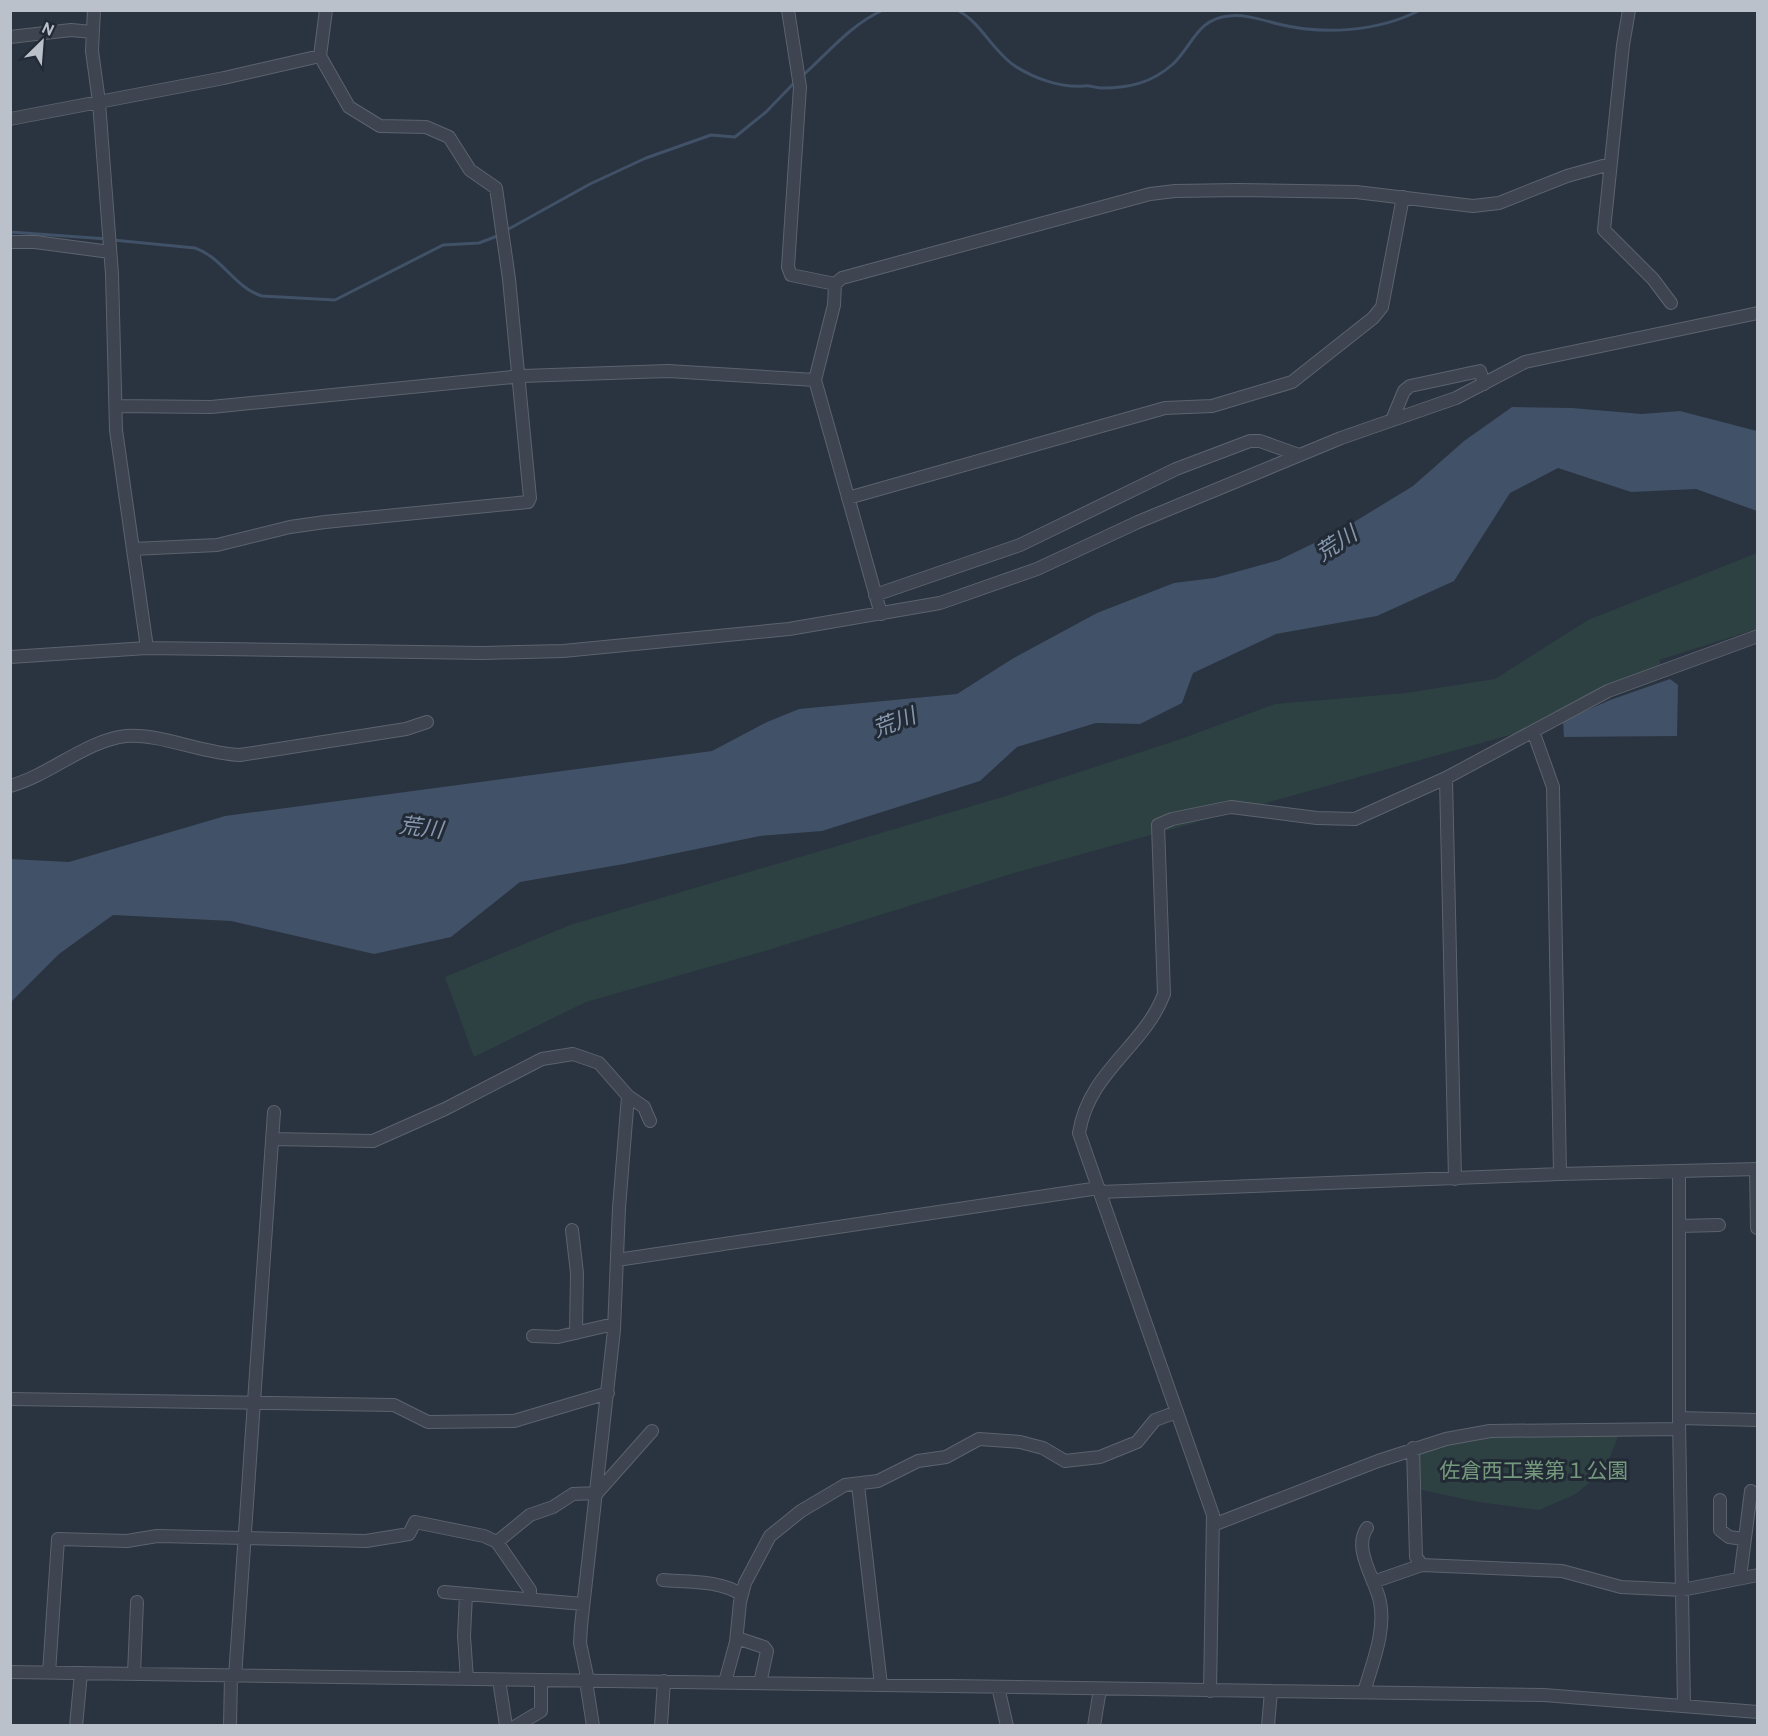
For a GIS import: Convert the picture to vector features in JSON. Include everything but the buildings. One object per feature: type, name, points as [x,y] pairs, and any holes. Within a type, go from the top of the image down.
[{"type":"street","points":[[94,10],[92,32],[110,252],[116,430],[147,648]]},
{"type":"street","points":[[133,549],[217,545],[290,527],[528,502],[530,498],[509,279],[496,188],[470,170],[449,137],[426,127],[380,126],[356,112],[339,92],[320,56],[326,10]]},
{"type":"street","points":[[788,10],[800,87],[788,267],[791,275],[797,277],[835,284],[854,274],[1150,194],[1175,191],[1239,190],[1356,192],[1473,206],[1499,203],[1567,176],[1610,164]]},
{"type":"street","points":[[1629,10],[1625,25],[1604,230],[1653,279],[1671,303]]},
{"type":"street","points":[[10,37],[71,30],[92,32]]},
{"type":"street","points":[[10,119],[224,78],[320,56]]},
{"type":"street","points":[[848,498],[1165,408],[1212,406],[1292,382],[1380,312],[1403,197]]},
{"type":"street","points":[[10,242],[35,242],[110,252]]},
{"type":"street","points":[[835,284],[834,305],[815,380],[881,614]]},
{"type":"street","points":[[10,657],[147,648],[472,653],[563,651],[736,635],[940,603],[1008,580],[1299,455],[1456,398],[1516,366],[1758,313]]},
{"type":"street","points":[[116,406],[211,407],[519,376],[668,371],[815,380]]},
{"type":"street","points":[[1392,420],[1404,391],[1410,386],[1480,371],[1484,384]]},
{"type":"street","points":[[875,595],[1020,545],[1176,470],[1251,441],[1260,441],[1299,455]]},
{"type":"street","points":[[1210,1691],[1213,1515],[1079,1133],[1084,1110],[1108,1069],[1156,1012],[1164,994],[1158,825],[1172,819],[1231,807],[1317,818],[1355,819],[1446,778],[1608,691],[1758,636]]},
{"type":"street","points":[[10,786],[27,781],[79,754],[123,736],[139,736],[225,755],[240,755],[406,729],[427,722]]},
{"type":"street","points":[[1533,731],[1553,787],[1560,1174]]},
{"type":"street","points":[[1446,778],[1455,1179]]},
{"type":"street","points":[[272,1139],[373,1142],[445,1109],[542,1059],[573,1054],[599,1063],[628,1096],[644,1107],[650,1121]]},
{"type":"street","points":[[593,1725],[580,1643],[608,1393],[628,1096]]},
{"type":"street","points":[[230,1725],[274,1112]]},
{"type":"street","points":[[617,1260],[1099,1190],[1560,1174],[1757,1169],[1757,1228]]},
{"type":"street","points":[[1679,1172],[1679,1424],[1684,1705]]},
{"type":"street","points":[[1678,1226],[1719,1225]]},
{"type":"street","points":[[572,1230],[577,1273],[576,1333]]},
{"type":"street","points":[[533,1336],[558,1337],[614,1324]]},
{"type":"street","points":[[10,1399],[394,1405],[428,1422],[514,1420],[608,1393]]},
{"type":"street","points":[[725,1682],[736,1638],[741,1595],[745,1582],[770,1536],[801,1511],[845,1485],[878,1481],[918,1461],[946,1457],[978,1439],[1020,1442],[1043,1448],[1065,1461],[1100,1457],[1137,1442],[1155,1420],[1177,1412]]},
{"type":"street","points":[[1213,1525],[1413,1448],[1490,1431],[1758,1420]]},
{"type":"street","points":[[497,1542],[530,1515],[553,1507],[573,1494],[597,1493],[652,1431]]},
{"type":"street","points":[[1413,1448],[1416,1557],[1422,1565]]},
{"type":"street","points":[[858,1485],[881,1685]]},
{"type":"street","points":[[1740,1578],[1751,1491]]},
{"type":"street","points":[[1720,1500],[1720,1530],[1729,1536],[1744,1539]]},
{"type":"street","points":[[49,1673],[58,1539],[127,1541],[157,1536],[366,1540],[409,1534],[415,1522],[484,1536],[497,1542],[530,1590],[530,1599]]},
{"type":"street","points":[[1364,1692],[1382,1615],[1380,1600],[1362,1540],[1362,1534],[1367,1528]]},
{"type":"street","points":[[1373,1582],[1422,1565],[1562,1571],[1622,1587],[1682,1590],[1758,1575]]},
{"type":"street","points":[[663,1580],[718,1585],[733,1589],[741,1595]]},
{"type":"street","points":[[444,1592],[583,1604]]},
{"type":"street","points":[[466,1594],[464,1636],[467,1679]]},
{"type":"street","points":[[134,1674],[137,1602]]},
{"type":"street","points":[[736,1638],[764,1647],[766,1651],[759,1683]]},
{"type":"street","points":[[10,1672],[1544,1695],[1758,1712]]},
{"type":"street","points":[[76,1725],[81,1673]]},
{"type":"street","points":[[499,1680],[506,1725]]},
{"type":"street","points":[[516,1725],[541,1711],[541,1680]]},
{"type":"street","points":[[661,1725],[664,1682]]},
{"type":"street","points":[[998,1687],[1007,1725]]},
{"type":"street","points":[[1094,1725],[1100,1689]]},
{"type":"street","points":[[1268,1725],[1272,1691]]},
{"type":"green space","points":[[1757,553],[1757,629],[1659,660],[1661,665],[1621,680],[1517,733],[1014,873],[768,950],[586,1002],[474,1057],[445,977],[570,925],[1006,796],[1181,739],[1275,704],[1406,693],[1495,679],[1588,620]]},
{"type":"green space","name":"佐倉西工業第１公園","points":[[1493,1433],[1617,1434],[1618,1436],[1605,1470],[1576,1494],[1539,1510],[1478,1502],[1417,1489],[1416,1450]]},
{"type":"water","name":"荒川","points":[[1512,407],[1572,408],[1642,414],[1680,411],[1757,431],[1757,511],[1696,489],[1631,492],[1558,468],[1510,493],[1454,581],[1377,616],[1276,634],[1193,673],[1182,703],[1140,724],[1096,723],[1017,747],[980,781],[822,831],[760,836],[624,864],[520,882],[451,937],[374,954],[231,921],[113,915],[59,954],[11,1002],[11,859],[69,862],[225,816],[712,751],[767,722],[799,709],[957,694],[1012,659],[1097,613],[1174,583],[1214,578],[1279,560],[1341,530],[1413,486],[1464,441]]},
{"type":"water","points":[[1670,679],[1678,685],[1677,736],[1564,737],[1563,721],[1610,700]]},
{"type":"waterway","points":[[801,77],[850,31],[883,10]]},
{"type":"waterway","points":[[957,10],[973,21],[1000,53],[1023,71],[1058,84],[1102,88],[1122,87],[1157,76],[1180,57],[1203,27],[1218,18],[1241,16],[1313,30],[1332,30],[1386,23],[1420,10]]},
{"type":"waterway","points":[[505,231],[590,184],[646,158],[711,135],[735,137],[766,112],[794,83]]},
{"type":"waterway","points":[[10,232],[107,239]]},
{"type":"waterway","points":[[113,240],[195,248],[205,252],[244,286],[262,296],[335,300],[443,245],[479,243],[500,235]]}]
